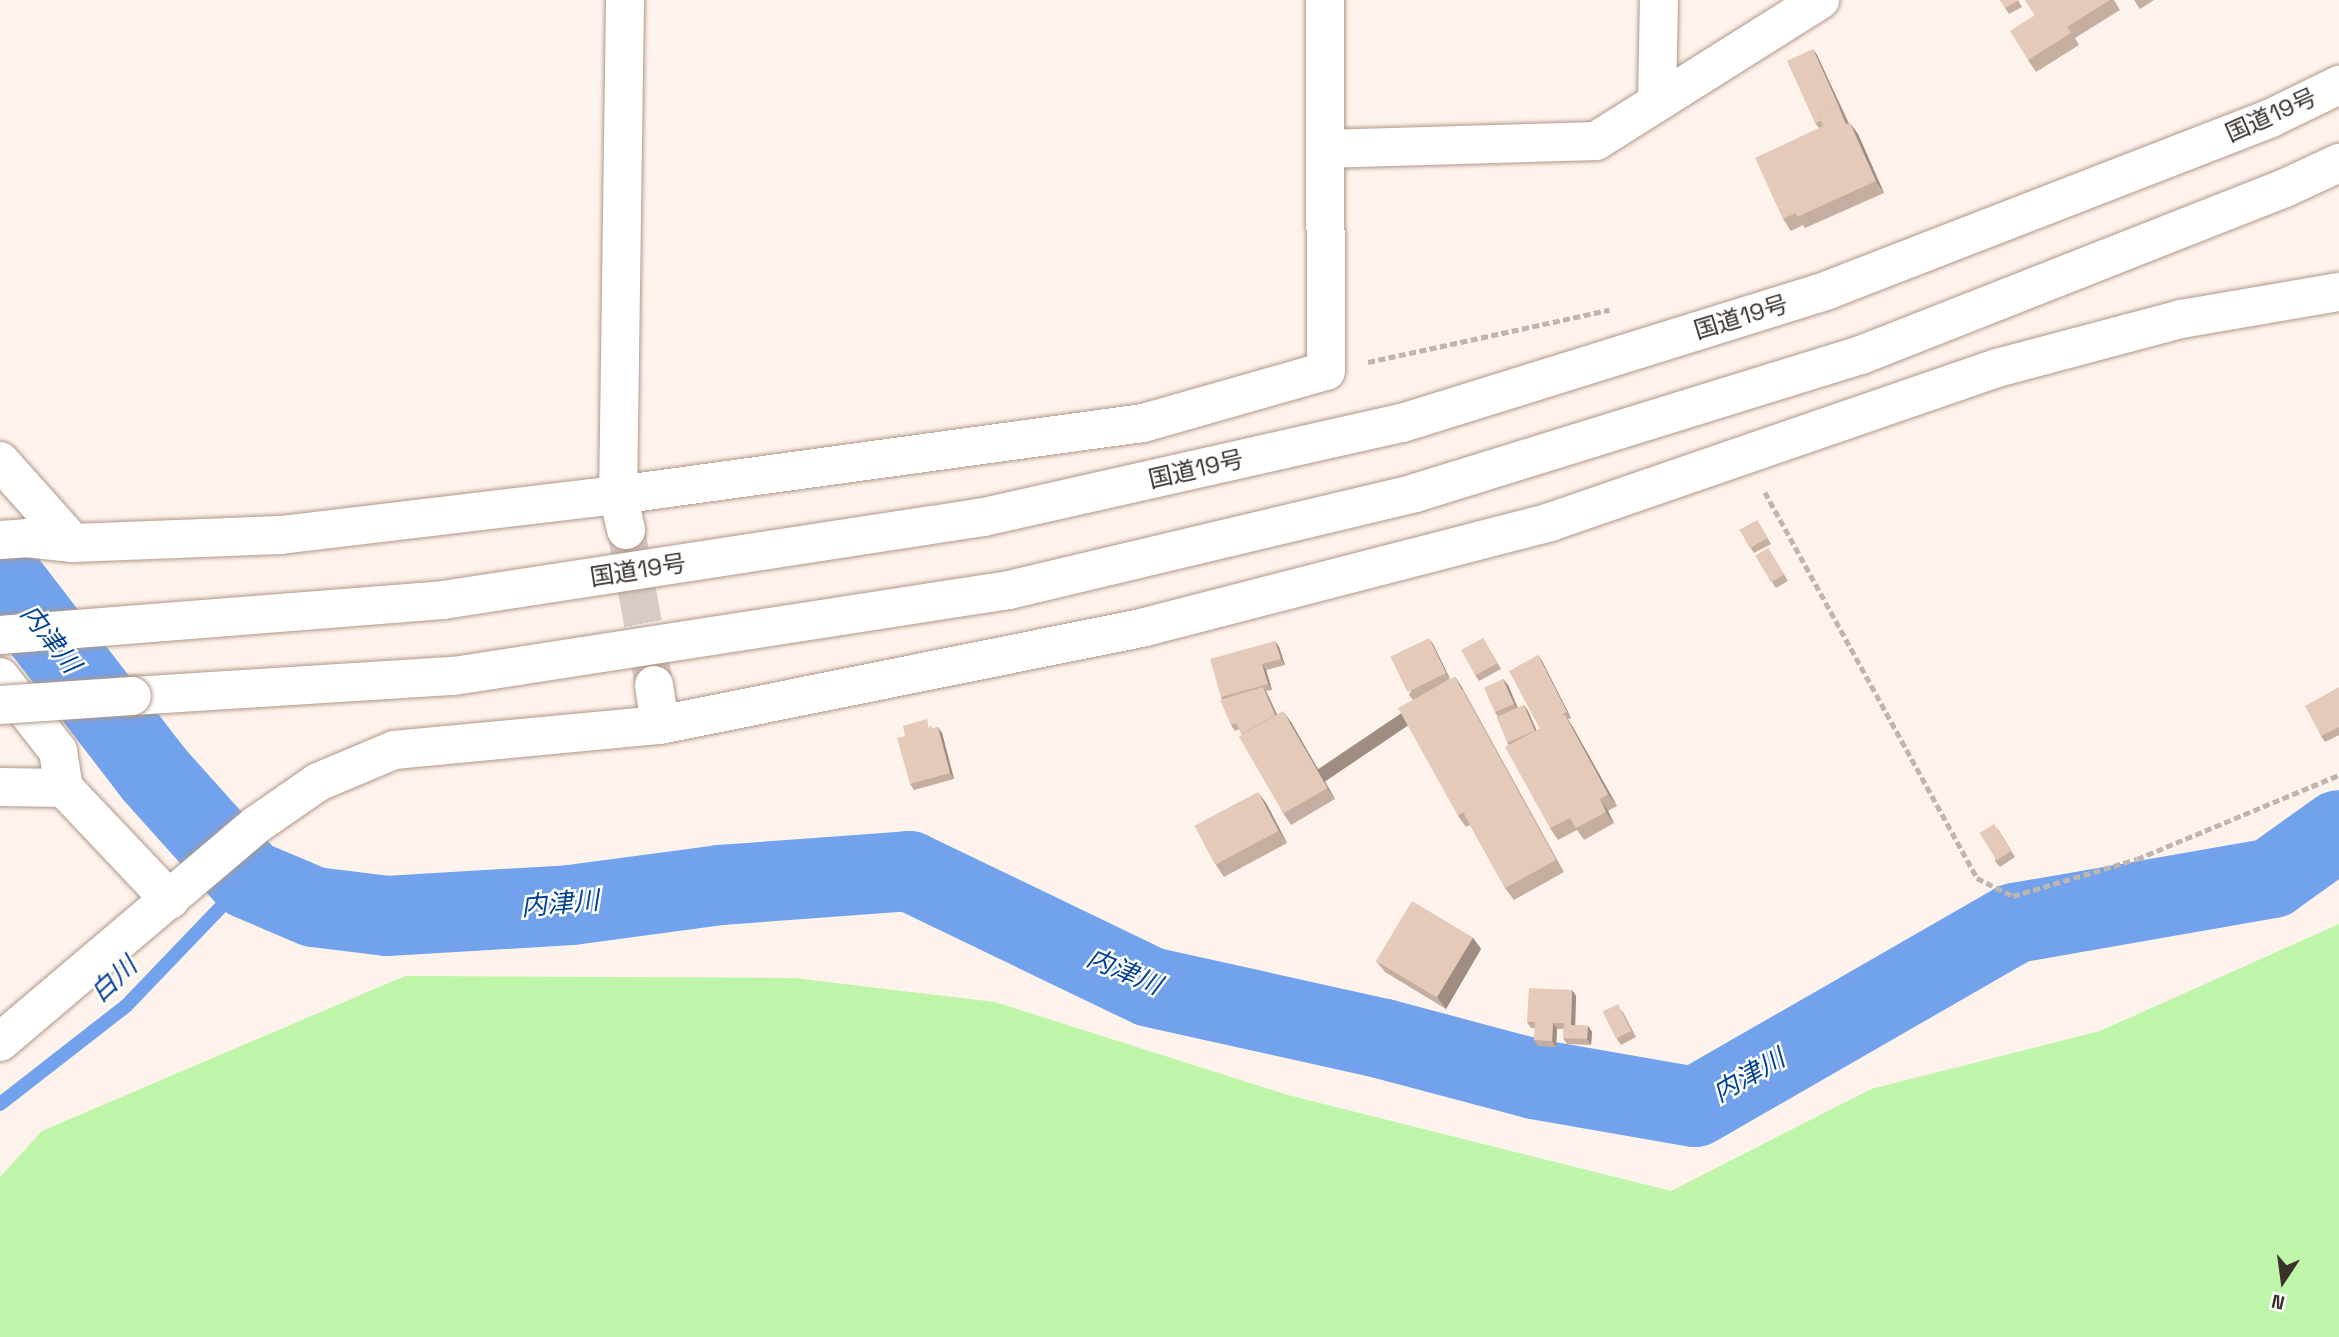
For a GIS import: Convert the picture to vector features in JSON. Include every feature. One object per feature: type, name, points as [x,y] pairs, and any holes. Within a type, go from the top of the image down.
[{"type":"main road","points":[[622,512],[625,0]]},
{"type":"main road","points":[[13,539],[73,542],[281,535],[622,512],[1143,423],[1326,371],[1325,0]]},
{"type":"main road","points":[[1657,103],[1659,0]]},
{"type":"main road","points":[[1325,149],[1596,141],[1821,0]]},
{"type":"main road","name":"国道19号","points":[[0,635],[131,627],[443,600],[984,517],[1402,423],[1828,290],[2271,118],[2339,85]]},
{"type":"main road","points":[[0,705],[454,676],[1009,590],[1401,496],[1861,355],[2286,188],[2339,163]]},
{"type":"main road","points":[[0,1042],[256,825],[318,782],[394,750],[660,725],[1145,627],[1550,522],[1997,369],[2181,319],[2339,292]]},
{"type":"main road","points":[[0,461],[73,542]]},
{"type":"main road","points":[[0,677],[58,751],[64,788],[179,892]]},
{"type":"main road","points":[[654,685],[660,725]]},
{"type":"main road","points":[[0,787],[64,788]]},
{"type":"path","points":[[1326,371],[1610,310]]},
{"type":"path","points":[[1744,455],[1977,878],[2013,896],[2137,859],[2339,775]]},
{"type":"green space","points":[[2339,924],[2339,1337],[0,1337],[0,1177],[42,1131],[405,976],[794,978],[995,1002],[1288,1095],[1671,1191],[1871,1089],[2100,1031]]},
{"type":"building","points":[[2000,0],[2017,0],[2018,1],[2005,8]]},
{"type":"building","points":[[2025,0],[2110,0],[2067,27],[2071,33],[2028,60],[2010,31],[2035,15]]},
{"type":"building","points":[[1813,49],[1841,111],[1838,105],[1818,114],[1821,121],[1815,123],[1787,61]]},
{"type":"building","points":[[1838,105],[1846,124],[1850,123],[1876,181],[1797,217],[1796,213],[1783,219],[1755,158],[1823,126],[1818,114]]},
{"type":"building","points":[[1757,520],[1767,538],[1750,548],[1740,530]]},
{"type":"building","points":[[1768,548],[1784,575],[1771,582],[1755,556]]},
{"type":"building","points":[[1429,638],[1446,673],[1407,692],[1390,657]]},
{"type":"building","points":[[1483,638],[1497,663],[1475,675],[1461,650]]},
{"type":"building","points":[[1275,641],[1281,659],[1262,664],[1268,684],[1221,697],[1210,659]]},
{"type":"building","points":[[1538,655],[1567,712],[1540,729],[1509,671]]},
{"type":"building","points":[[1455,677],[1556,860],[1505,888],[1463,812],[1458,816],[1398,708]]},
{"type":"building","points":[[1503,679],[1514,704],[1495,712],[1484,688]]},
{"type":"building","points":[[1263,687],[1275,715],[1242,734],[1236,723],[1231,725],[1220,700]]},
{"type":"building","points":[[2339,687],[2339,727],[2321,736],[2305,706]]},
{"type":"building","points":[[1524,705],[1535,731],[1507,742],[1496,717]]},
{"type":"building","points":[[1283,711],[1328,788],[1283,814],[1239,736]]},
{"type":"building","points":[[1565,715],[1608,794],[1600,799],[1606,812],[1576,828],[1570,818],[1550,828],[1505,747]]},
{"type":"building","points":[[927,719],[929,729],[938,727],[950,773],[910,784],[897,738],[905,736],[903,726]]},
{"type":"building","points":[[1258,792],[1279,831],[1215,865],[1194,826]]},
{"type":"building","points":[[1994,824],[2011,851],[1997,860],[1980,833]]},
{"type":"building","points":[[1412,901],[1473,938],[1437,998],[1376,961]]},
{"type":"building","points":[[1529,988],[1572,990],[1571,1025],[1588,1026],[1587,1039],[1563,1038],[1564,1023],[1553,1023],[1552,1041],[1534,1040],[1535,1022],[1527,1022]]},
{"type":"building","points":[[1618,1004],[1631,1031],[1616,1038],[1603,1011]]},
{"type":"waterway","name":"内津川","points":[[0,574],[153,773],[248,879],[314,907],[387,916],[571,905],[720,885],[909,871],[1150,987],[1384,1039],[1534,1079],[1695,1107],[2015,923],[2272,878],[2339,830]]},
{"type":"waterway","name":"白川","points":[[0,1104],[126,1006],[248,879]]},
{"type":"tunnel","points":[[626,530],[653,679]]}]
